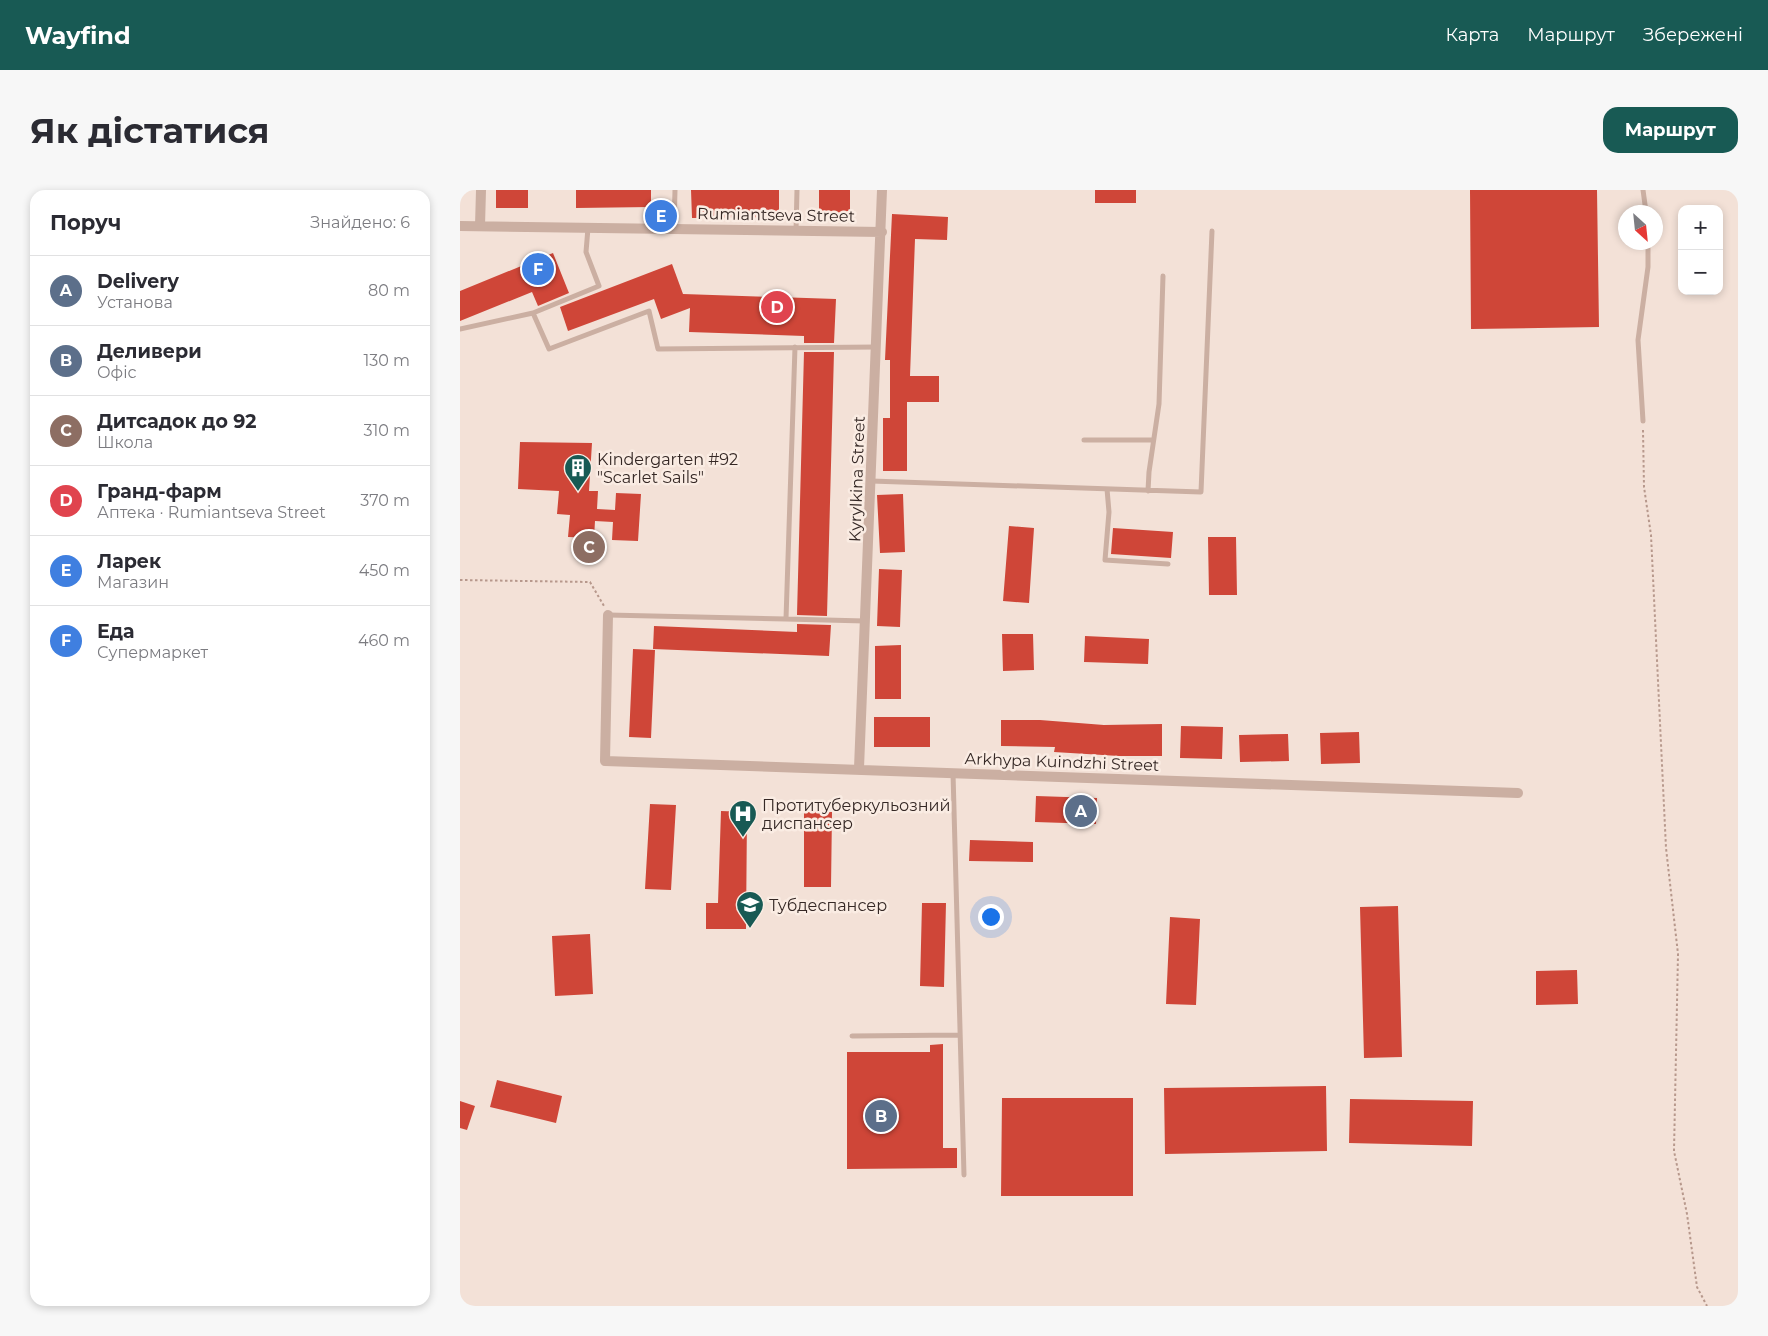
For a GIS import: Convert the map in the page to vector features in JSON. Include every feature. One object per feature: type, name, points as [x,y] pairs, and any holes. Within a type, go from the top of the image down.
[{"type":"street","points":[[480,226],[481,190]]},
{"type":"street","name":"Kyrylkina Street","points":[[859,768],[882,232],[882,190]]},
{"type":"street","name":"Rumiantseva Street","points":[[460,226],[882,232]]},
{"type":"street","name":"Arkhypa Kuindzhi Street","points":[[608,615],[606,761],[859,768],[1518,793]]},
{"type":"lane","points":[[674,229],[675,190]]},
{"type":"lane","points":[[796,231],[797,190]]},
{"type":"lane","points":[[1644,190],[1645,205]]},
{"type":"lane","points":[[460,329],[533,313],[599,286],[586,252],[588,228]]},
{"type":"lane","points":[[872,481],[1201,492],[1212,231]]},
{"type":"lane","points":[[1643,421],[1638,340],[1648,266],[1648,250]]},
{"type":"lane","points":[[1148,490],[1159,404],[1163,276]]},
{"type":"lane","points":[[533,313],[548,349],[649,311],[658,349],[877,346]]},
{"type":"lane","points":[[786,619],[795,348]]},
{"type":"lane","points":[[1084,440],[1153,440]]},
{"type":"lane","points":[[1107,489],[1110,512],[1105,560],[1168,564]]},
{"type":"lane","points":[[608,615],[866,621]]},
{"type":"lane","points":[[953,773],[964,1175]]},
{"type":"lane","points":[[852,1036],[960,1035]]},
{"type":"path","points":[[1643,421],[1644,487],[1652,535],[1666,848],[1678,954],[1674,1151],[1697,1287],[1707,1306]]},
{"type":"path","points":[[460,580],[590,582],[608,615]]},
{"type":"building","points":[[496,190],[528,190],[528,208],[496,208]]},
{"type":"building","points":[[576,190],[651,190],[651,207],[576,208]]},
{"type":"building","points":[[691,190],[779,190],[779,217],[692,218]]},
{"type":"building","points":[[819,190],[850,190],[850,214],[819,214]]},
{"type":"building","points":[[1095,190],[1136,190],[1136,203],[1095,203]]},
{"type":"building","points":[[1470,190],[1597,190],[1599,327],[1471,329]]},
{"type":"building","points":[[892,214],[948,217],[947,240],[915,239],[910,376],[939,376],[939,402],[907,402],[907,471],[883,471],[883,418],[890,418],[890,360],[885,360]]},
{"type":"building","points":[[553,253],[569,293],[538,306],[532,292],[460,321],[460,291]]},
{"type":"building","points":[[672,264],[683,294],[836,299],[834,343],[804,343],[804,336],[689,332],[690,308],[661,319],[654,299],[568,331],[560,307]]},
{"type":"building","points":[[804,352],[834,352],[827,616],[797,615]]},
{"type":"building","name":"Kindergarten #92 \"Scarlet Sails\"","points":[[520,442],[592,443],[589,491],[598,491],[597,509],[615,510],[616,493],[641,494],[638,541],[612,540],[613,522],[595,521],[594,538],[568,537],[570,515],[557,514],[559,491],[518,489]]},
{"type":"building","points":[[903,494],[905,552],[880,553],[877,495]]},
{"type":"building","points":[[1009,526],[1034,528],[1029,603],[1003,601]]},
{"type":"building","points":[[1113,528],[1173,532],[1171,558],[1111,554]]},
{"type":"building","points":[[1208,537],[1236,537],[1237,595],[1209,595]]},
{"type":"building","points":[[879,569],[902,570],[900,627],[877,626]]},
{"type":"building","points":[[797,624],[831,625],[829,656],[653,649],[654,626],[797,632]]},
{"type":"building","points":[[1002,634],[1033,634],[1034,670],[1003,671]]},
{"type":"building","points":[[1085,636],[1149,639],[1148,664],[1084,662]]},
{"type":"building","points":[[901,645],[901,699],[875,699],[875,646]]},
{"type":"building","points":[[633,649],[655,650],[651,738],[629,737]]},
{"type":"building","points":[[874,717],[930,717],[930,747],[874,747]]},
{"type":"building","points":[[1001,720],[1040,720],[1104,725],[1162,724],[1162,756],[1119,756],[1054,752],[1055,747],[1001,746]]},
{"type":"building","points":[[1181,726],[1223,727],[1222,759],[1180,758]]},
{"type":"building","points":[[1359,732],[1360,763],[1321,764],[1320,733]]},
{"type":"building","points":[[1288,734],[1289,761],[1240,762],[1239,735]]},
{"type":"building","points":[[1036,796],[1097,798],[1096,824],[1035,822]]},
{"type":"building","points":[[650,804],[676,805],[671,890],[645,889]]},
{"type":"building","points":[[721,811],[747,812],[746,929],[706,929],[706,903],[718,903]]},
{"type":"building","points":[[804,812],[832,812],[831,887],[804,887]]},
{"type":"building","points":[[970,840],[1033,842],[1033,862],[969,861]]},
{"type":"building","points":[[922,903],[946,903],[944,987],[920,986]]},
{"type":"building","points":[[1398,906],[1402,1057],[1364,1058],[1360,907]]},
{"type":"building","points":[[1170,917],[1200,919],[1196,1005],[1166,1004]]},
{"type":"building","points":[[590,934],[593,994],[555,996],[552,936]]},
{"type":"building","points":[[1577,970],[1578,1004],[1536,1005],[1536,971]]},
{"type":"building","points":[[943,1044],[943,1148],[957,1148],[957,1168],[847,1169],[847,1052],[930,1052],[930,1045]]},
{"type":"building","points":[[497,1080],[562,1096],[556,1123],[490,1107]]},
{"type":"building","points":[[1326,1086],[1327,1151],[1165,1154],[1164,1088]]},
{"type":"building","points":[[1002,1098],[1133,1098],[1133,1196],[1001,1196]]},
{"type":"building","points":[[1350,1099],[1473,1101],[1472,1146],[1349,1143]]},
{"type":"building","points":[[460,1101],[475,1106],[467,1130],[460,1128]]},
{"type":"place","name":"Ларек","points":[[661,216]]},
{"type":"place","name":"Еда","points":[[538,269]]},
{"type":"place","name":"Гранд-фарм","points":[[777,307]]},
{"type":"place","name":"Kindergarten #92 \"Scarlet Sails\"","points":[[578,492]]},
{"type":"place","name":"Дитсадок до 92","points":[[589,547]]},
{"type":"place","name":"Delivery","points":[[1081,811]]},
{"type":"place","name":"Протитуберкульозний диспансер","points":[[743,838]]},
{"type":"place","name":"Тубдеспансер","points":[[750,929]]},
{"type":"place","name":"Деливери","points":[[881,1116]]}]
